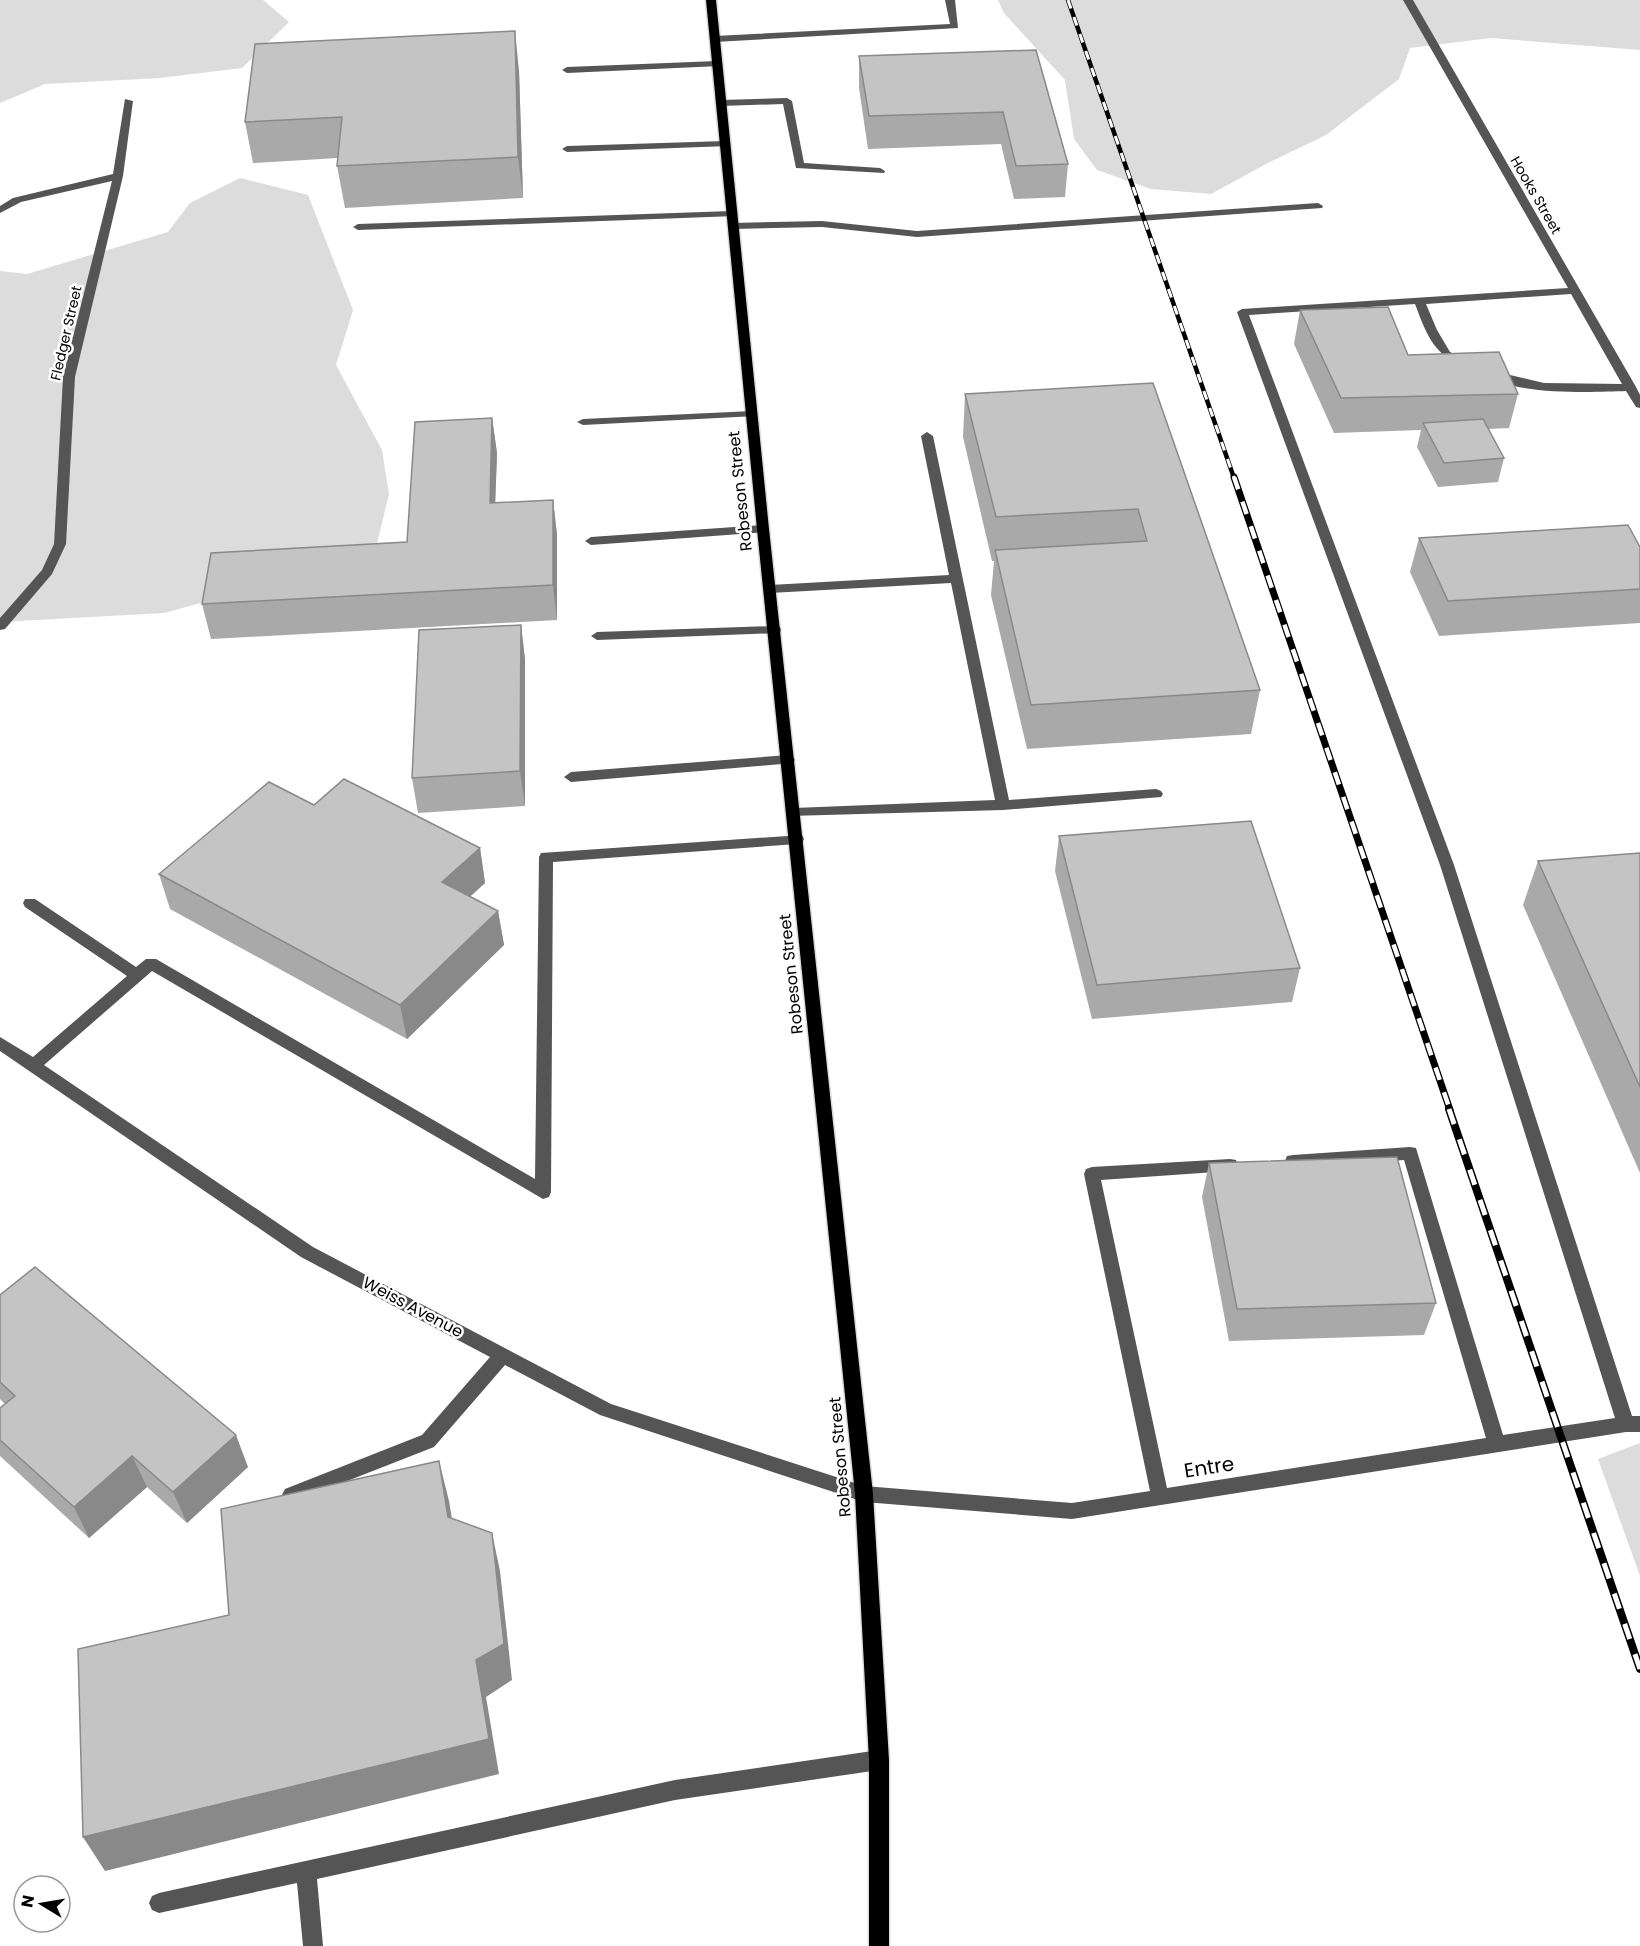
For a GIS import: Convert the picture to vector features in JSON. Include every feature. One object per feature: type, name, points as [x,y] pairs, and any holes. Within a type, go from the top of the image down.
[{"type":"main road","name":"Robeson Street","points":[[711,0],[763,529],[864,1494],[879,1760],[879,1946]]},
{"type":"street","points":[[715,39],[955,26],[950,0]]},
{"type":"street","name":"Hooks Street","points":[[1408,0],[1640,405]]},
{"type":"street","points":[[567,70],[717,64]]},
{"type":"street","name":"Fledger Street","points":[[0,626],[48,571],[60,544],[69,377],[118,177],[128,101]]},
{"type":"street","points":[[721,103],[787,101],[800,166],[880,171]]},
{"type":"street","points":[[567,149],[725,144]]},
{"type":"street","points":[[0,210],[17,200],[118,177]]},
{"type":"street","points":[[358,227],[733,220],[822,224],[917,234],[1318,206]]},
{"type":"street","points":[[1575,291],[1242,312],[1447,865],[1633,1424]]},
{"type":"street","points":[[1419,301],[1431,330],[1446,354],[1504,378],[1559,390],[1630,387]]},
{"type":"street","points":[[583,422],[752,414]]},
{"type":"street","points":[[927,436],[1003,805]]},
{"type":"street","points":[[591,541],[763,529]]},
{"type":"street","points":[[770,589],[956,579]]},
{"type":"street","points":[[597,636],[775,630]]},
{"type":"street","points":[[571,777],[788,760]]},
{"type":"street","points":[[794,813],[1003,805],[1156,794]]},
{"type":"street","points":[[34,1065],[151,963],[543,1192],[546,856],[796,839]]},
{"type":"street","points":[[30,903],[138,976]]},
{"type":"street","name":"Weiss Avenue","points":[[0,1043],[308,1252],[606,1410],[864,1494]]},
{"type":"street","points":[[1280,1162],[1410,1154],[1497,1445]]},
{"type":"street","points":[[1160,1497],[1092,1174],[1245,1164]]},
{"type":"street","points":[[291,1495],[428,1440],[503,1355]]},
{"type":"street","name":"Entre","points":[[864,1494],[1072,1511],[1633,1424]]},
{"type":"street","points":[[159,1903],[675,1790],[879,1760]]},
{"type":"street","points":[[306,1870],[313,1946]]},
{"type":"shaded area","points":[[0,0],[263,0],[289,22],[242,68],[160,78],[45,84],[0,103]]},
{"type":"shaded area","points":[[998,0],[1640,0],[1640,50],[1491,38],[1410,48],[1399,79],[1326,135],[1211,194],[1151,189],[1097,170],[1074,139],[1065,80],[1004,13]]},
{"type":"shaded area","points":[[240,178],[308,195],[353,310],[336,365],[382,450],[389,494],[374,556],[164,613],[0,622],[0,271],[27,274],[168,232],[190,203]]},
{"type":"shaded area","points":[[1640,1443],[1640,1576],[1598,1459]]},
{"type":"building","points":[[515,31],[518,157],[337,166],[342,117],[245,122],[255,44]]},
{"type":"building","points":[[1036,50],[1068,164],[1016,166],[1003,112],[869,116],[859,56]]},
{"type":"building","points":[[1388,307],[1408,355],[1499,352],[1518,394],[1341,398],[1300,310]]},
{"type":"building","points":[[1153,383],[1260,690],[1031,705],[995,550],[1147,541],[1138,509],[996,517],[965,394]]},
{"type":"building","points":[[492,418],[490,503],[553,500],[553,585],[202,604],[211,553],[407,542],[415,422]]},
{"type":"building","points":[[1483,419],[1504,458],[1444,463],[1423,423]]},
{"type":"building","points":[[1628,525],[1640,547],[1640,589],[1448,601],[1419,538]]},
{"type":"building","points":[[521,625],[520,771],[412,778],[419,630]]},
{"type":"building","points":[[344,779],[480,848],[442,882],[498,911],[400,1005],[159,874],[269,782],[314,805]]},
{"type":"building","points":[[1251,821],[1300,968],[1097,985],[1059,836]]},
{"type":"building","points":[[1640,853],[1640,1087],[1538,861]]},
{"type":"building","points":[[1397,1157],[1436,1303],[1237,1309],[1209,1163]]},
{"type":"building","points":[[35,1267],[236,1435],[173,1492],[132,1456],[74,1507],[0,1440],[0,1408],[15,1396],[0,1382],[0,1295]]},
{"type":"building","points":[[439,1461],[448,1517],[492,1533],[504,1644],[476,1660],[489,1739],[83,1837],[78,1649],[229,1615],[221,1509]]},
{"type":"railway","points":[[1068,0],[1234,478]]},
{"type":"railway","points":[[1234,477],[1450,1110]]},
{"type":"railway","points":[[1449,1109],[1640,1669]]}]
